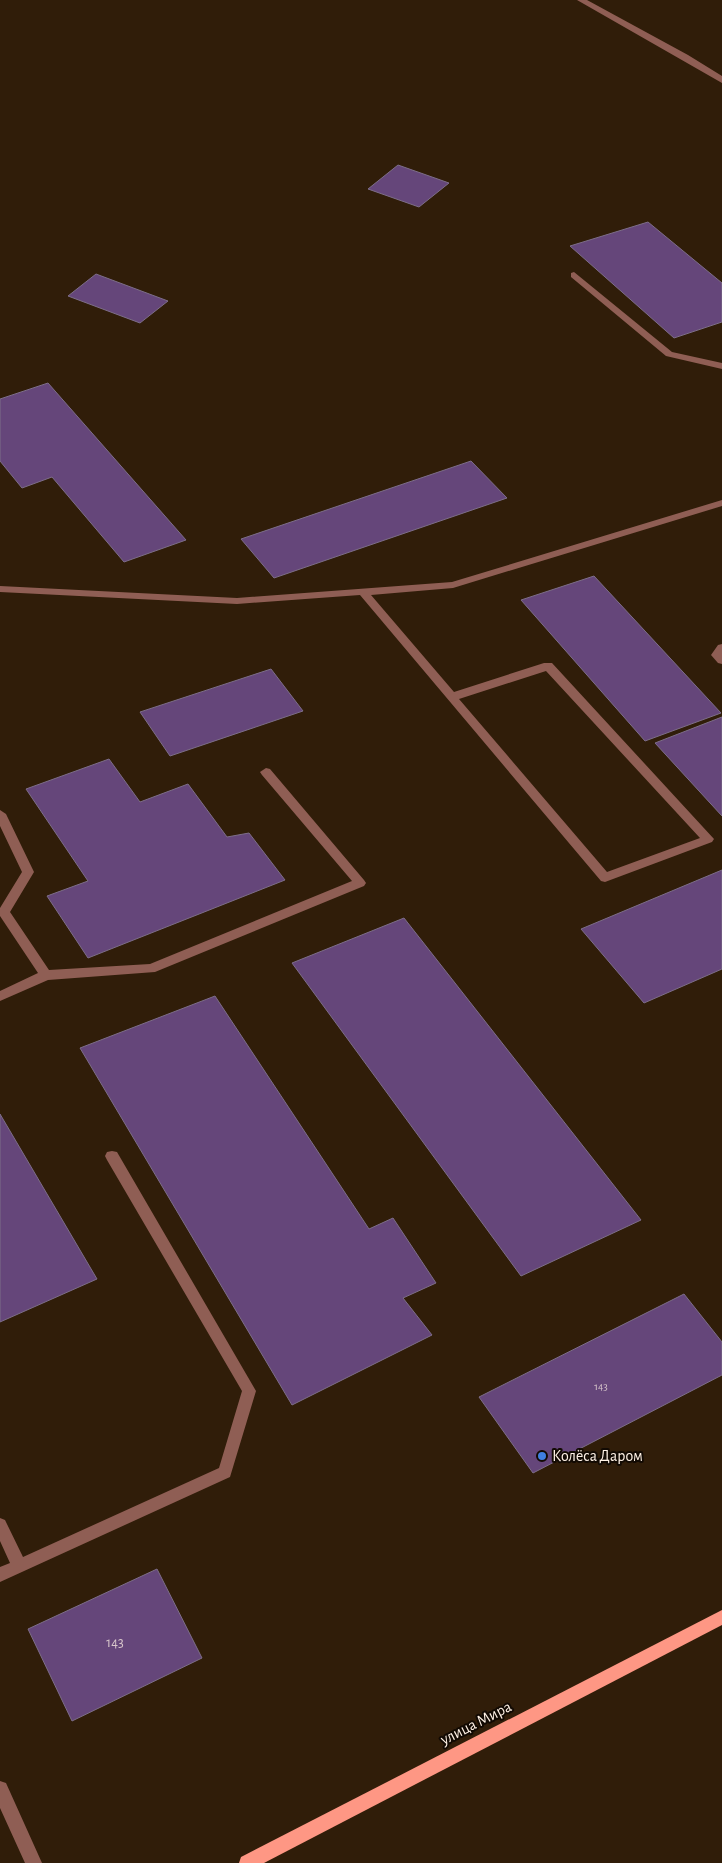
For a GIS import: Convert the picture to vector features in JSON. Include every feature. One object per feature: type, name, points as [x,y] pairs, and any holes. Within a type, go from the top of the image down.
[{"type":"main road","name":"улица Мира","points":[[247,1863],[722,1617]]},
{"type":"street","points":[[581,0],[685,57],[722,80]]},
{"type":"street","points":[[574,275],[670,354],[722,366]]},
{"type":"street","points":[[0,589],[238,601],[453,585],[722,503]]},
{"type":"street","points":[[363,592],[605,878],[708,840],[548,666],[452,697]]},
{"type":"street","points":[[722,648],[717,655],[722,660]]},
{"type":"street","points":[[0,996],[46,975],[151,969],[360,882],[266,772]]},
{"type":"street","points":[[0,814],[28,872],[4,912],[46,975]]},
{"type":"street","points":[[0,1575],[225,1472],[249,1391],[112,1156]]},
{"type":"street","points":[[0,1525],[20,1566]]},
{"type":"street","points":[[0,1789],[34,1863]]},
{"type":"building","points":[[398,165],[449,183],[419,207],[368,189]]},
{"type":"building","points":[[648,222],[722,283],[722,322],[674,338],[570,246]]},
{"type":"building","points":[[96,274],[168,301],[140,323],[68,296]]},
{"type":"building","points":[[48,383],[186,540],[124,562],[52,477],[22,488],[0,461],[0,399]]},
{"type":"building","points":[[471,461],[507,498],[274,578],[241,539]]},
{"type":"building","points":[[594,576],[721,713],[645,741],[521,600]]},
{"type":"building","points":[[271,669],[303,711],[170,756],[140,712]]},
{"type":"building","points":[[722,717],[722,816],[655,743]]},
{"type":"building","points":[[109,759],[140,802],[188,784],[227,837],[249,833],[285,880],[88,958],[47,896],[88,881],[26,789]]},
{"type":"building","points":[[722,870],[722,969],[644,1003],[581,929]]},
{"type":"building","points":[[404,918],[641,1220],[521,1276],[292,963]]},
{"type":"building","points":[[215,996],[369,1229],[393,1218],[436,1283],[403,1298],[432,1335],[292,1405],[80,1048]]},
{"type":"building","points":[[0,1114],[97,1279],[0,1322]]},
{"type":"building","points":[[684,1294],[722,1342],[722,1375],[533,1473],[479,1397]]},
{"type":"building","points":[[157,1569],[202,1658],[72,1721],[28,1629]]},
{"type":"place","name":"Колёса Даром","points":[[542,1456]]}]
